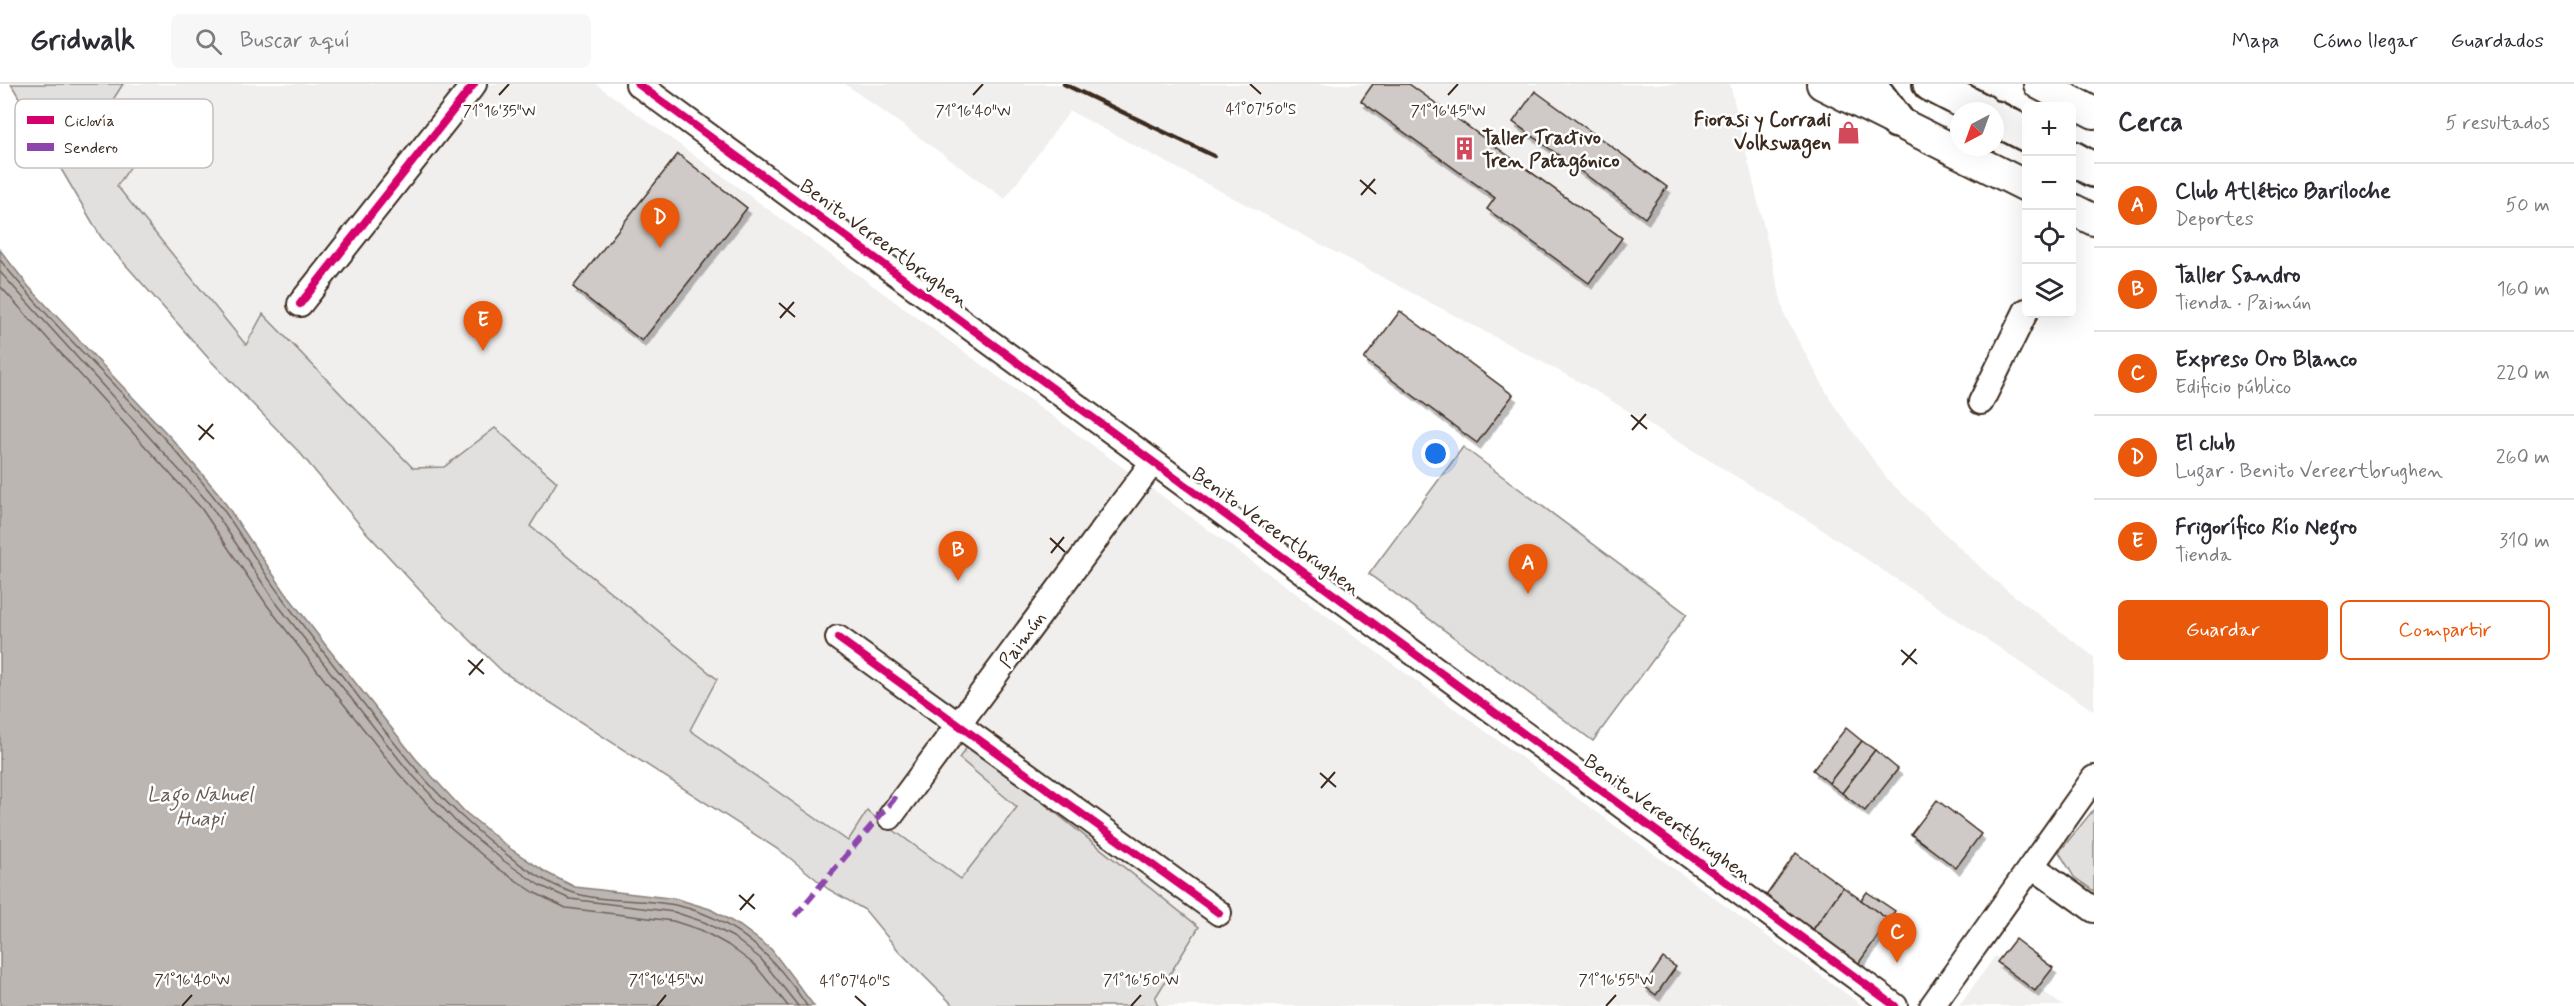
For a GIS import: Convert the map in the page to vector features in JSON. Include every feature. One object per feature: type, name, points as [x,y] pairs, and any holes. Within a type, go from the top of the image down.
[{"type":"main road","points":[[1869,84],[1897,121]]},
{"type":"main road","points":[[1930,84],[1965,102]]},
{"type":"main road","points":[[2004,123],[2022,132]]},
{"type":"main road","points":[[2076,160],[2094,170]]},
{"type":"street","points":[[300,304],[474,84]]},
{"type":"street","name":"Benito Vereertbrughen","points":[[638,84],[1895,1006]]},
{"type":"street","points":[[1822,84],[2022,184]]},
{"type":"street","points":[[2039,84],[2094,113]]},
{"type":"street","points":[[1981,402],[2023,318]]},
{"type":"street","name":"Paimún","points":[[890,817],[960,726],[1153,462]]},
{"type":"street","points":[[838,638],[1220,913]]},
{"type":"street","points":[[1932,1006],[2094,778]]},
{"type":"street","points":[[2032,866],[2094,910]]},
{"type":"shaded area","points":[[11,84],[123,84],[113,99],[20,99]]},
{"type":"shaded area","points":[[123,84],[596,84],[1863,1006],[1158,1006],[1154,999],[1199,927],[968,744],[959,759],[1018,807],[961,879],[867,812],[848,841],[689,729],[717,679],[529,526],[557,483],[495,429],[444,467],[413,468],[263,315],[246,345],[117,185],[113,168],[213,168],[213,99],[113,99]]},
{"type":"shaded area","points":[[845,84],[1730,84],[1785,316],[1833,404],[1888,480],[1994,580],[2094,657],[2094,711],[1809,521],[1587,386],[1070,111],[1005,199]]},
{"type":"shaded area","points":[[60,168],[130,168],[117,186],[246,345],[263,314],[413,468],[444,467],[495,428],[557,482],[530,526],[717,679],[690,730],[848,841],[867,811],[961,879],[1017,807],[959,758],[969,744],[1199,927],[1155,998],[1158,1006],[954,1006],[898,950],[865,910],[828,889],[785,854],[503,672],[426,597],[365,531],[300,453],[210,360],[101,237]]},
{"type":"shaded area","points":[[1463,447],[1687,614],[1593,741],[1369,574]]},
{"type":"shaded area","points":[[2094,809],[2094,891],[2074,877],[2059,852]]},
{"type":"shaded area","points":[[1995,956],[2063,1006],[1959,1006]]},
{"type":"water","name":"Lago Nahuel Huapi","points":[[0,250],[29,287],[172,439],[219,494],[285,592],[327,647],[416,759],[465,812],[512,850],[547,873],[575,887],[677,899],[710,909],[740,926],[771,949],[814,1006],[0,1006]]},
{"type":"building","name":"Taller Tractivo Tren Patagónico","points":[[1373,84],[1409,84],[1622,238],[1589,283],[1487,209],[1495,198],[1361,101]]},
{"type":"building","points":[[1535,91],[1667,187],[1645,218],[1513,122]]},
{"type":"building","points":[[678,154],[747,208],[642,341],[573,287]]},
{"type":"building","points":[[1400,311],[1513,395],[1477,443],[1364,359]]},
{"type":"building","points":[[1846,728],[1862,741],[1829,783],[1813,770]]},
{"type":"building","points":[[1862,741],[1875,750],[1842,793],[1829,783]]},
{"type":"building","points":[[1875,750],[1898,769],[1865,811],[1842,793]]},
{"type":"building","points":[[1937,800],[1981,834],[1956,868],[1911,834]]},
{"type":"building","points":[[1796,853],[1843,887],[1810,934],[1763,900]]},
{"type":"building","points":[[1843,887],[1889,920],[1856,967],[1810,934]]},
{"type":"building","points":[[1867,892],[1895,911],[1889,920],[1861,900]]},
{"type":"building","points":[[2015,939],[2053,968],[2035,991],[1997,962]]},
{"type":"building","points":[[1663,958],[1676,967],[1656,995],[1644,986]]},
{"type":"railway","points":[[1064,84],[1214,156]]},
{"type":"marked path","points":[[795,916],[894,799],[901,804]]},
{"type":"cycle path","points":[[300,304],[474,84]]},
{"type":"cycle path","points":[[638,84],[1895,1006]]},
{"type":"cycle path","points":[[838,638],[1219,913]]},
{"type":"place","name":"Fiorasi y Corradi Volkswagen","points":[[1849,132]]},
{"type":"place","name":"Taller Tractivo Tren Patagónico","points":[[1464,149]]},
{"type":"place","name":"El club","points":[[660,248]]},
{"type":"place","name":"Frigorífico Río Negro","points":[[483,351]]},
{"type":"place","name":"Taller Sandro","points":[[958,581]]},
{"type":"place","name":"Club Atlético Bariloche","points":[[1528,594]]},
{"type":"place","name":"Expreso Oro Blanco","points":[[1897,963]]}]
